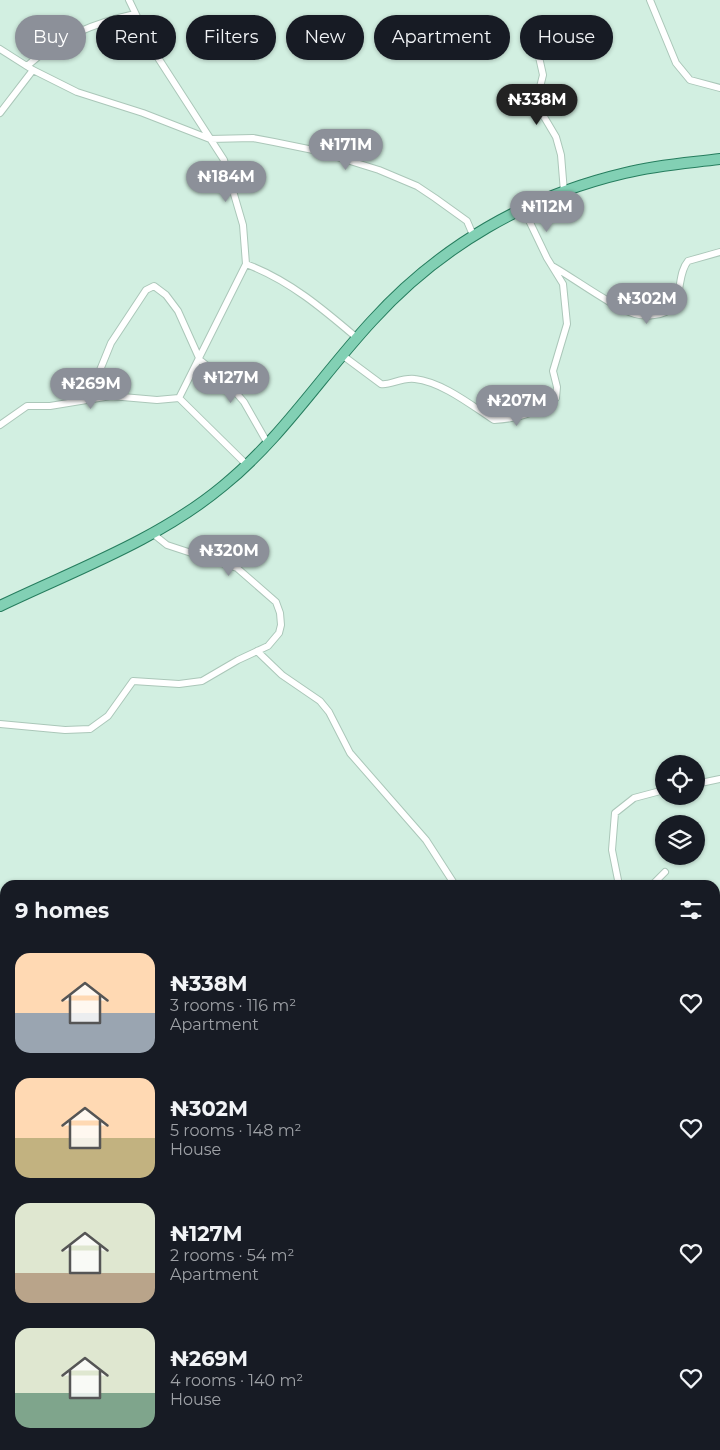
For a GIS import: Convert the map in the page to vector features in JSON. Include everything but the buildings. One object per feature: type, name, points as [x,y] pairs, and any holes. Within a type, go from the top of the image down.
[{"type":"main road","points":[[0,606],[152,533],[182,516],[247,465],[268,444],[342,355],[405,286],[449,250],[487,226],[564,192],[625,173],[720,159]]},
{"type":"street","points":[[129,0],[153,50],[224,160],[244,226],[246,264],[200,360],[179,398]]},
{"type":"street","points":[[650,0],[676,63],[690,80],[720,88]]},
{"type":"street","points":[[0,112],[42,52],[87,26],[135,14]]},
{"type":"street","points":[[0,49],[30,68],[102,102],[144,114],[210,139],[253,138],[318,150],[379,170],[417,186],[435,198],[468,222],[473,235]]},
{"type":"street","points":[[540,60],[543,75],[538,95],[540,110],[556,137],[561,155],[564,192]]},
{"type":"street","points":[[342,355],[381,384],[384,385],[401,378],[427,382],[494,420],[506,419],[544,408],[556,398],[557,387],[553,371],[567,324],[563,284],[524,210]]},
{"type":"street","points":[[553,267],[635,314],[659,314],[672,308],[682,271],[688,261],[720,252]]},
{"type":"street","points":[[246,264],[281,280],[318,305],[357,338]]},
{"type":"street","points":[[99,398],[98,375],[111,342],[148,288],[154,286],[166,295],[178,311],[200,360],[226,381],[244,402],[268,444]]},
{"type":"street","points":[[0,425],[27,406],[50,406],[99,398],[179,398],[247,465]]},
{"type":"street","points":[[0,724],[65,730],[90,729],[108,716],[134,681],[179,684],[202,681],[238,660],[268,646],[279,633],[280,613],[276,602],[237,568],[167,545],[152,533]]},
{"type":"street","points":[[257,651],[282,675],[320,701],[329,712],[350,753],[426,840],[452,880]]},
{"type":"street","points":[[705,782],[720,779]]},
{"type":"street","points":[[618,880],[612,850],[615,814],[634,798],[655,792]]},
{"type":"street","points":[[657,880],[665,872]]}]
